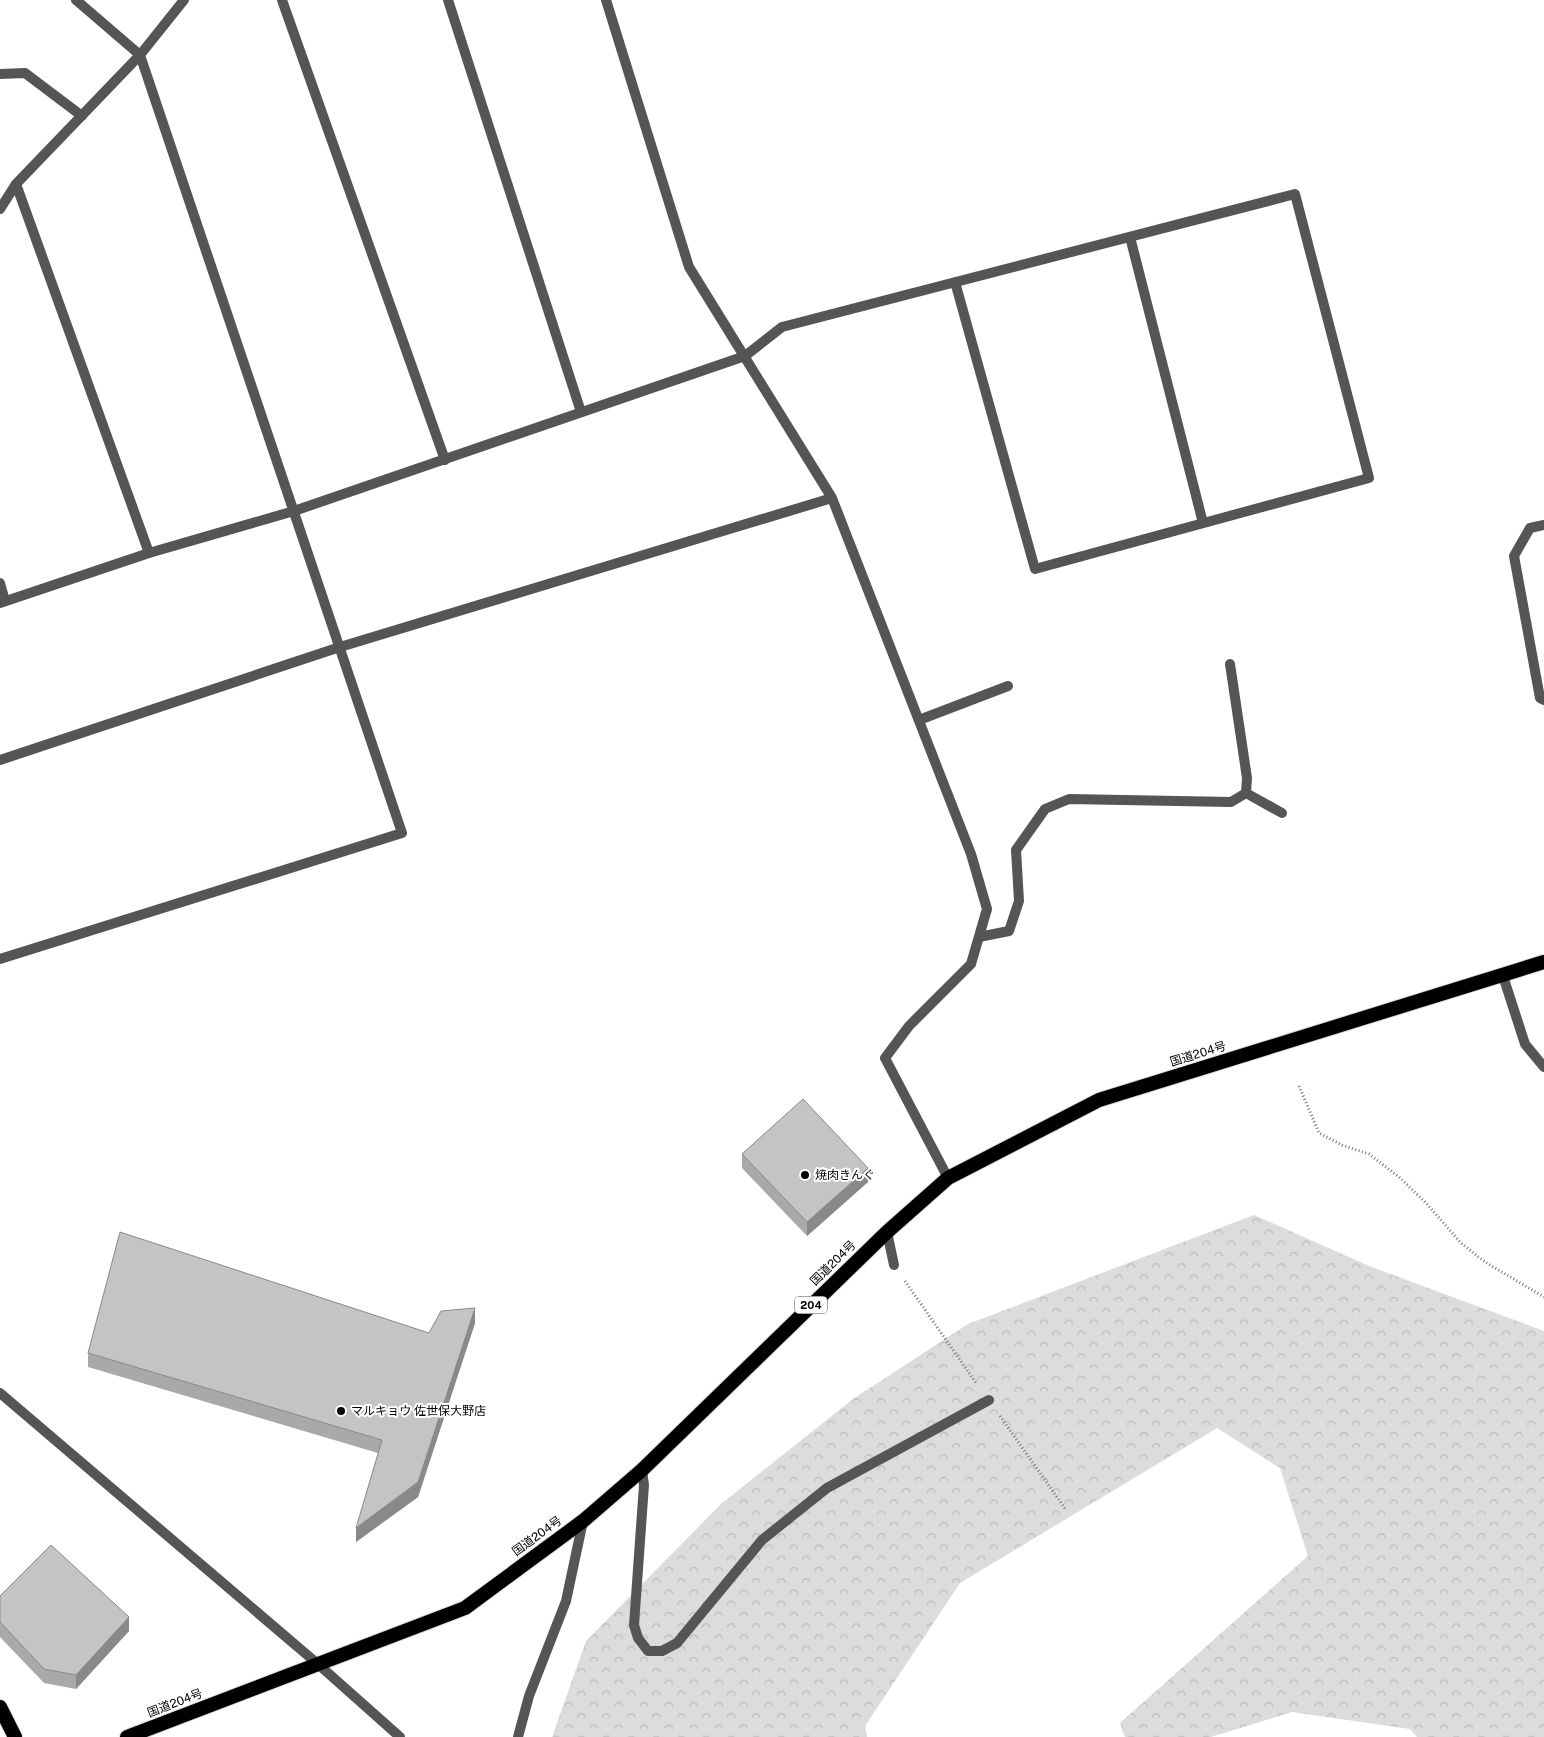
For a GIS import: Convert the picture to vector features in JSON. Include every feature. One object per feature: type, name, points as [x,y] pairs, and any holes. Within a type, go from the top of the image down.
[{"type":"highway","name":"国道204号","points":[[127,1737],[464,1608],[583,1521],[642,1470],[887,1232],[948,1178],[1098,1100],[1544,962]]},
{"type":"highway","points":[[0,1707],[16,1737]]},
{"type":"street","points":[[0,959],[402,833],[140,54],[76,0]]},
{"type":"street","points":[[0,209],[16,184],[140,54],[184,0]]},
{"type":"street","points":[[282,0],[445,460]]},
{"type":"street","points":[[448,0],[581,412]]},
{"type":"street","points":[[606,0],[690,267],[832,498],[971,854],[987,909],[972,964],[909,1026],[885,1058],[948,1178]]},
{"type":"street","points":[[0,74],[25,73],[82,116]]},
{"type":"street","points":[[16,184],[149,553]]},
{"type":"street","points":[[0,583],[3,602],[149,553],[294,512],[745,356],[782,327],[955,282],[1130,237],[1295,194],[1369,478],[1035,569],[955,282]]},
{"type":"street","points":[[1130,237],[1203,523]]},
{"type":"street","points":[[0,760],[340,647],[832,498]]},
{"type":"street","points":[[1544,525],[1530,528],[1514,556],[1540,698],[1544,700]]},
{"type":"street","points":[[1230,664],[1247,778],[1246,793]]},
{"type":"street","points":[[919,720],[1008,686]]},
{"type":"street","points":[[979,937],[1009,931],[1019,901],[1016,850],[1045,809],[1069,799],[1231,802],[1246,793]]},
{"type":"street","points":[[1246,793],[1282,813]]},
{"type":"street","points":[[1503,976],[1525,1044],[1544,1067]]},
{"type":"street","points":[[887,1232],[894,1265]]},
{"type":"street","points":[[0,1393],[319,1665],[400,1737]]},
{"type":"street","points":[[642,1470],[644,1485],[634,1625],[638,1638],[648,1651],[662,1651],[677,1644],[762,1540],[827,1488],[989,1400]]},
{"type":"street","points":[[518,1737],[529,1696],[566,1601],[583,1521]]},
{"type":"path","points":[[1299,1086],[1319,1133],[1342,1145],[1369,1154],[1399,1177],[1461,1242],[1485,1262],[1544,1297]]},
{"type":"path","points":[[894,1265],[1066,1510]]},
{"type":"green space","points":[[1254,1215],[1369,1266],[1544,1331],[1544,1737],[1417,1737],[1410,1729],[1292,1712],[1211,1737],[1125,1737],[1120,1723],[1308,1556],[1280,1468],[1217,1428],[960,1583],[865,1726],[867,1737],[552,1737],[586,1641],[721,1504],[853,1399],[968,1324]]},
{"type":"building","name":"焼肉きんぐ","points":[[803,1099],[868,1168],[807,1222],[742,1154]]},
{"type":"building","name":"マルキョウ 佐世保大野店","points":[[120,1232],[429,1333],[441,1311],[475,1308],[418,1482],[356,1528],[382,1440],[88,1353]]},
{"type":"building","points":[[51,1545],[129,1617],[76,1675],[44,1669],[0,1622],[0,1596]]},
{"type":"place","name":"焼肉きんぐ","points":[[805,1175]]},
{"type":"place","name":"マルキョウ 佐世保大野店","points":[[341,1411]]}]
